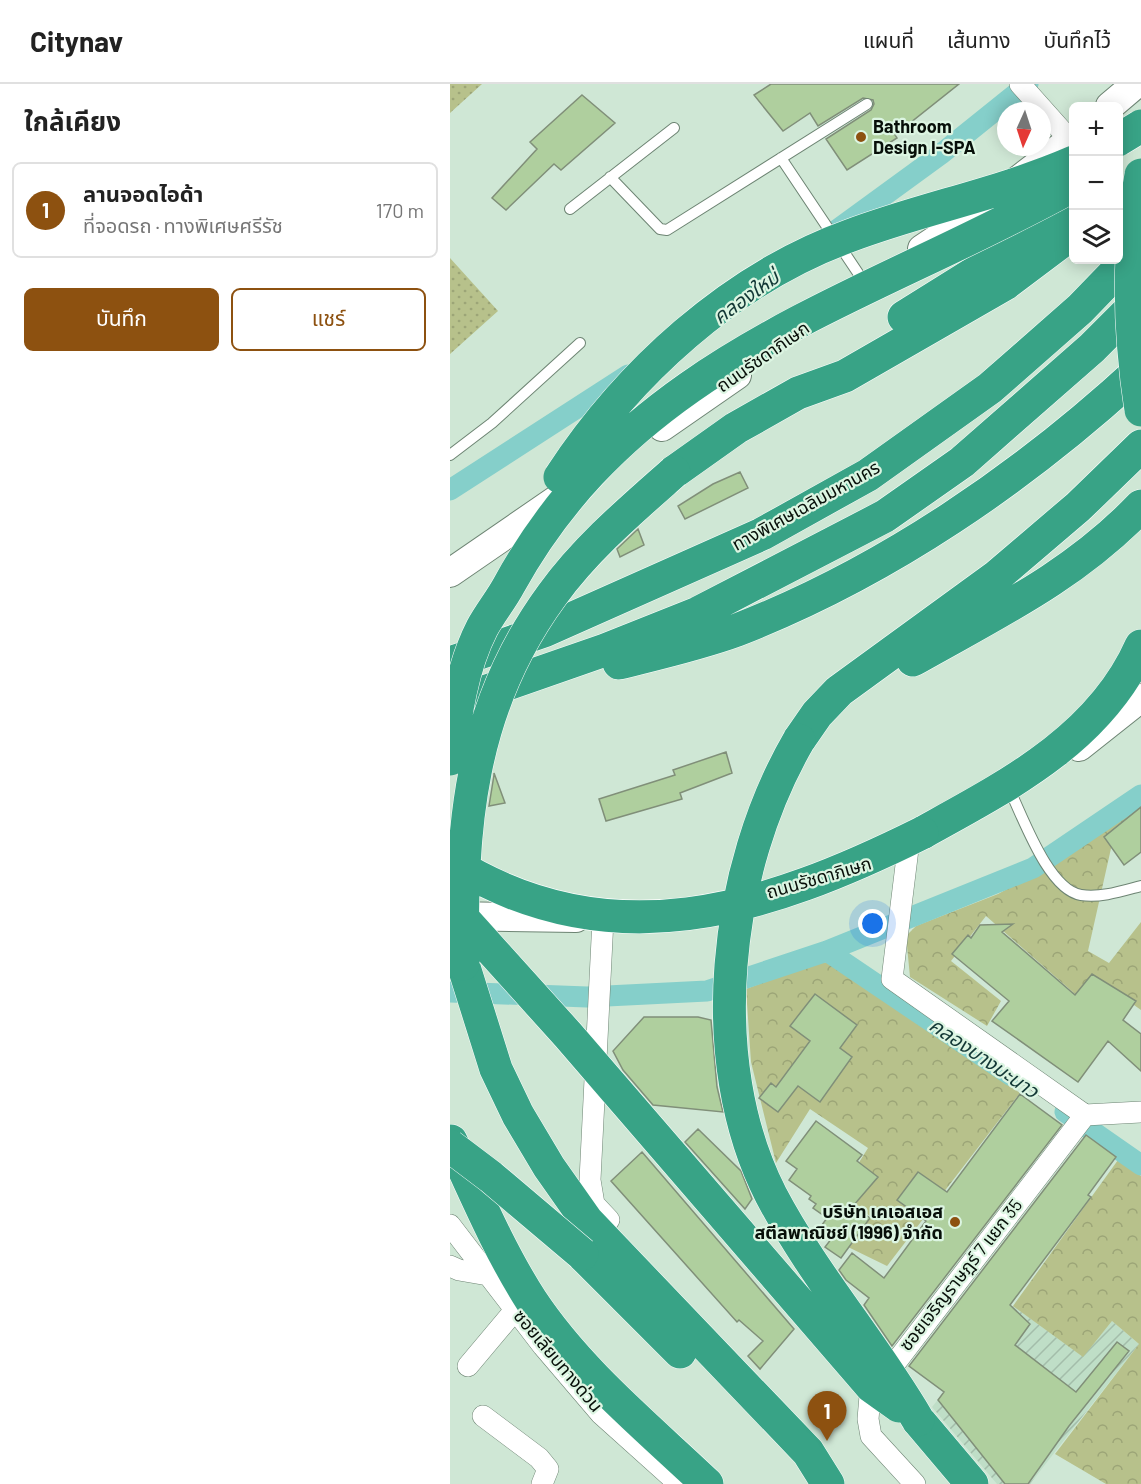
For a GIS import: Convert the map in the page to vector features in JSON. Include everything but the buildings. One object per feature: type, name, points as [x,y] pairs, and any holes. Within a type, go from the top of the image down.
[{"type":"highway","points":[[1123,138],[1141,126]]},
{"type":"highway","points":[[1123,146],[1141,126]]},
{"type":"highway","points":[[1123,153],[1141,140]]},
{"type":"highway","points":[[450,759],[461,689],[482,628],[520,544],[563,472],[616,405],[663,354],[688,332],[771,274],[830,243],[894,220],[991,194],[1069,149]]},
{"type":"highway","points":[[1123,193],[1141,176]]},
{"type":"highway","points":[[1141,176],[1133,230],[1130,296],[1141,410]]},
{"type":"highway","points":[[482,628],[549,520],[596,465],[653,413],[726,363],[806,317],[979,235],[1069,188]]},
{"type":"highway","points":[[463,964],[462,876],[471,790],[496,700],[532,626],[552,595],[582,558],[623,516],[674,472],[736,428],[798,393],[845,376],[989,264],[1069,198]]},
{"type":"highway","points":[[900,333],[1005,284],[1069,236]]},
{"type":"highway","name":"ทางพิเศษเฉลิมมหานคร","points":[[450,663],[544,631],[762,534],[868,476],[990,388],[1080,309],[1141,246]]},
{"type":"highway","points":[[450,704],[511,684],[698,613],[885,516],[962,462],[1092,348],[1141,299]]},
{"type":"highway","points":[[511,684],[684,647],[736,630],[793,606],[893,552],[965,507],[1066,434],[1141,369]]},
{"type":"highway","points":[[972,1484],[918,1420],[893,1377],[832,1296],[771,1195],[742,1119],[733,1064],[730,1013],[734,940],[746,872],[761,819],[799,740],[817,714],[839,690],[997,576],[1078,507],[1141,446]]},
{"type":"highway","points":[[799,740],[865,688],[993,617],[1062,575],[1104,542],[1141,506]]},
{"type":"highway","points":[[450,861],[478,878],[521,897],[563,908],[611,915],[682,916],[769,898],[833,875],[891,848],[989,796],[1028,771],[1086,725],[1119,686],[1141,646]]},
{"type":"highway","points":[[450,877],[463,964],[496,1069],[518,1116],[549,1167],[587,1221],[808,1452],[826,1482]]},
{"type":"highway","points":[[450,904],[568,1035],[871,1386],[918,1420]]},
{"type":"highway","points":[[450,1140],[499,1244],[532,1301],[593,1377],[707,1484]]},
{"type":"highway","points":[[450,1146],[491,1177],[582,1254],[792,1463],[826,1482]]},
{"type":"main road","points":[[1115,102],[1136,84]]},
{"type":"main road","name":"ถนนรัชดาภิเษก","points":[[450,573],[862,278],[972,215],[1069,149]]},
{"type":"main road","name":"ถนนรัชดาภิเษก","points":[[450,916],[603,919],[688,910],[801,887],[908,849],[1011,793],[1059,762],[1141,698]]},
{"type":"street","points":[[1020,84],[1069,143]]},
{"type":"street","points":[[908,849],[898,936],[891,973],[895,983],[1080,1121],[1141,1112]]},
{"type":"street","points":[[603,919],[591,1197],[602,1213],[794,1418]]},
{"type":"street","name":"ซอยเจริญราษฎร์ 7 แยก 35","points":[[915,1484],[871,1436],[868,1419],[870,1396],[1080,1121]]},
{"type":"street","name":"ซอยเลียบทางด่วน","points":[[450,1225],[515,1310],[601,1414],[679,1484]]},
{"type":"street","points":[[450,1266],[459,1270],[488,1275]]},
{"type":"street","points":[[468,1366],[515,1310]]},
{"type":"street","points":[[483,1416],[539,1458],[548,1469],[542,1484]]},
{"type":"lane","points":[[610,177],[660,229],[667,230],[867,104]]},
{"type":"lane","points":[[570,209],[674,128]]},
{"type":"lane","points":[[781,158],[862,278]]},
{"type":"lane","points":[[450,455],[492,423],[580,343]]},
{"type":"lane","points":[[1011,793],[1053,876],[1068,890],[1080,895],[1108,894],[1141,886]]},
{"type":"shaded area","points":[[1013,1306],[1082,1356],[1112,1321],[1139,1344],[1030,1484],[997,1484],[932,1407]]},
{"type":"green space","points":[[450,84],[482,84],[450,113]]},
{"type":"green space","points":[[450,258],[498,311],[450,354]]},
{"type":"green space","points":[[1141,806],[1141,822],[1112,844],[1088,951],[1109,963],[1141,922],[1141,1010],[1103,983],[1083,1001],[986,916],[951,961],[1001,1001],[987,1026],[910,977],[906,936],[916,926],[998,894],[1036,873]]},
{"type":"green space","points":[[834,962],[1020,1093],[887,1266],[848,1247],[870,1216],[850,1203],[845,1185],[868,1148],[810,1109],[776,1163],[751,1062],[746,989],[816,963]]},
{"type":"green space","points":[[1118,1160],[1141,1176],[1141,1484],[1106,1484],[1055,1454],[1139,1344],[1112,1321],[1083,1357],[1013,1306]]},
{"type":"waterway","name":"คลองใหม่","points":[[834,232],[941,154],[1028,84]]},
{"type":"waterway","name":"คลองใหม่","points":[[450,490],[628,375]]},
{"type":"waterway","points":[[450,992],[587,997],[707,991],[827,951],[1033,868],[1141,795]]},
{"type":"waterway","name":"คลองบางมะนาว","points":[[827,951],[1012,1076]]},
{"type":"waterway","name":"คลองบางมะนาว","points":[[1065,1112],[1141,1165]]},
{"type":"place","name":"Bathroom Design I-SPA","points":[[861,137]]},
{"type":"place","name":"บริษัท เคเอสเอส สตีลพาณิชย์ (1996) จำกัด","points":[[955,1222]]},
{"type":"place","name":"ลานจอดไอด้า","points":[[827,1441]]}]
